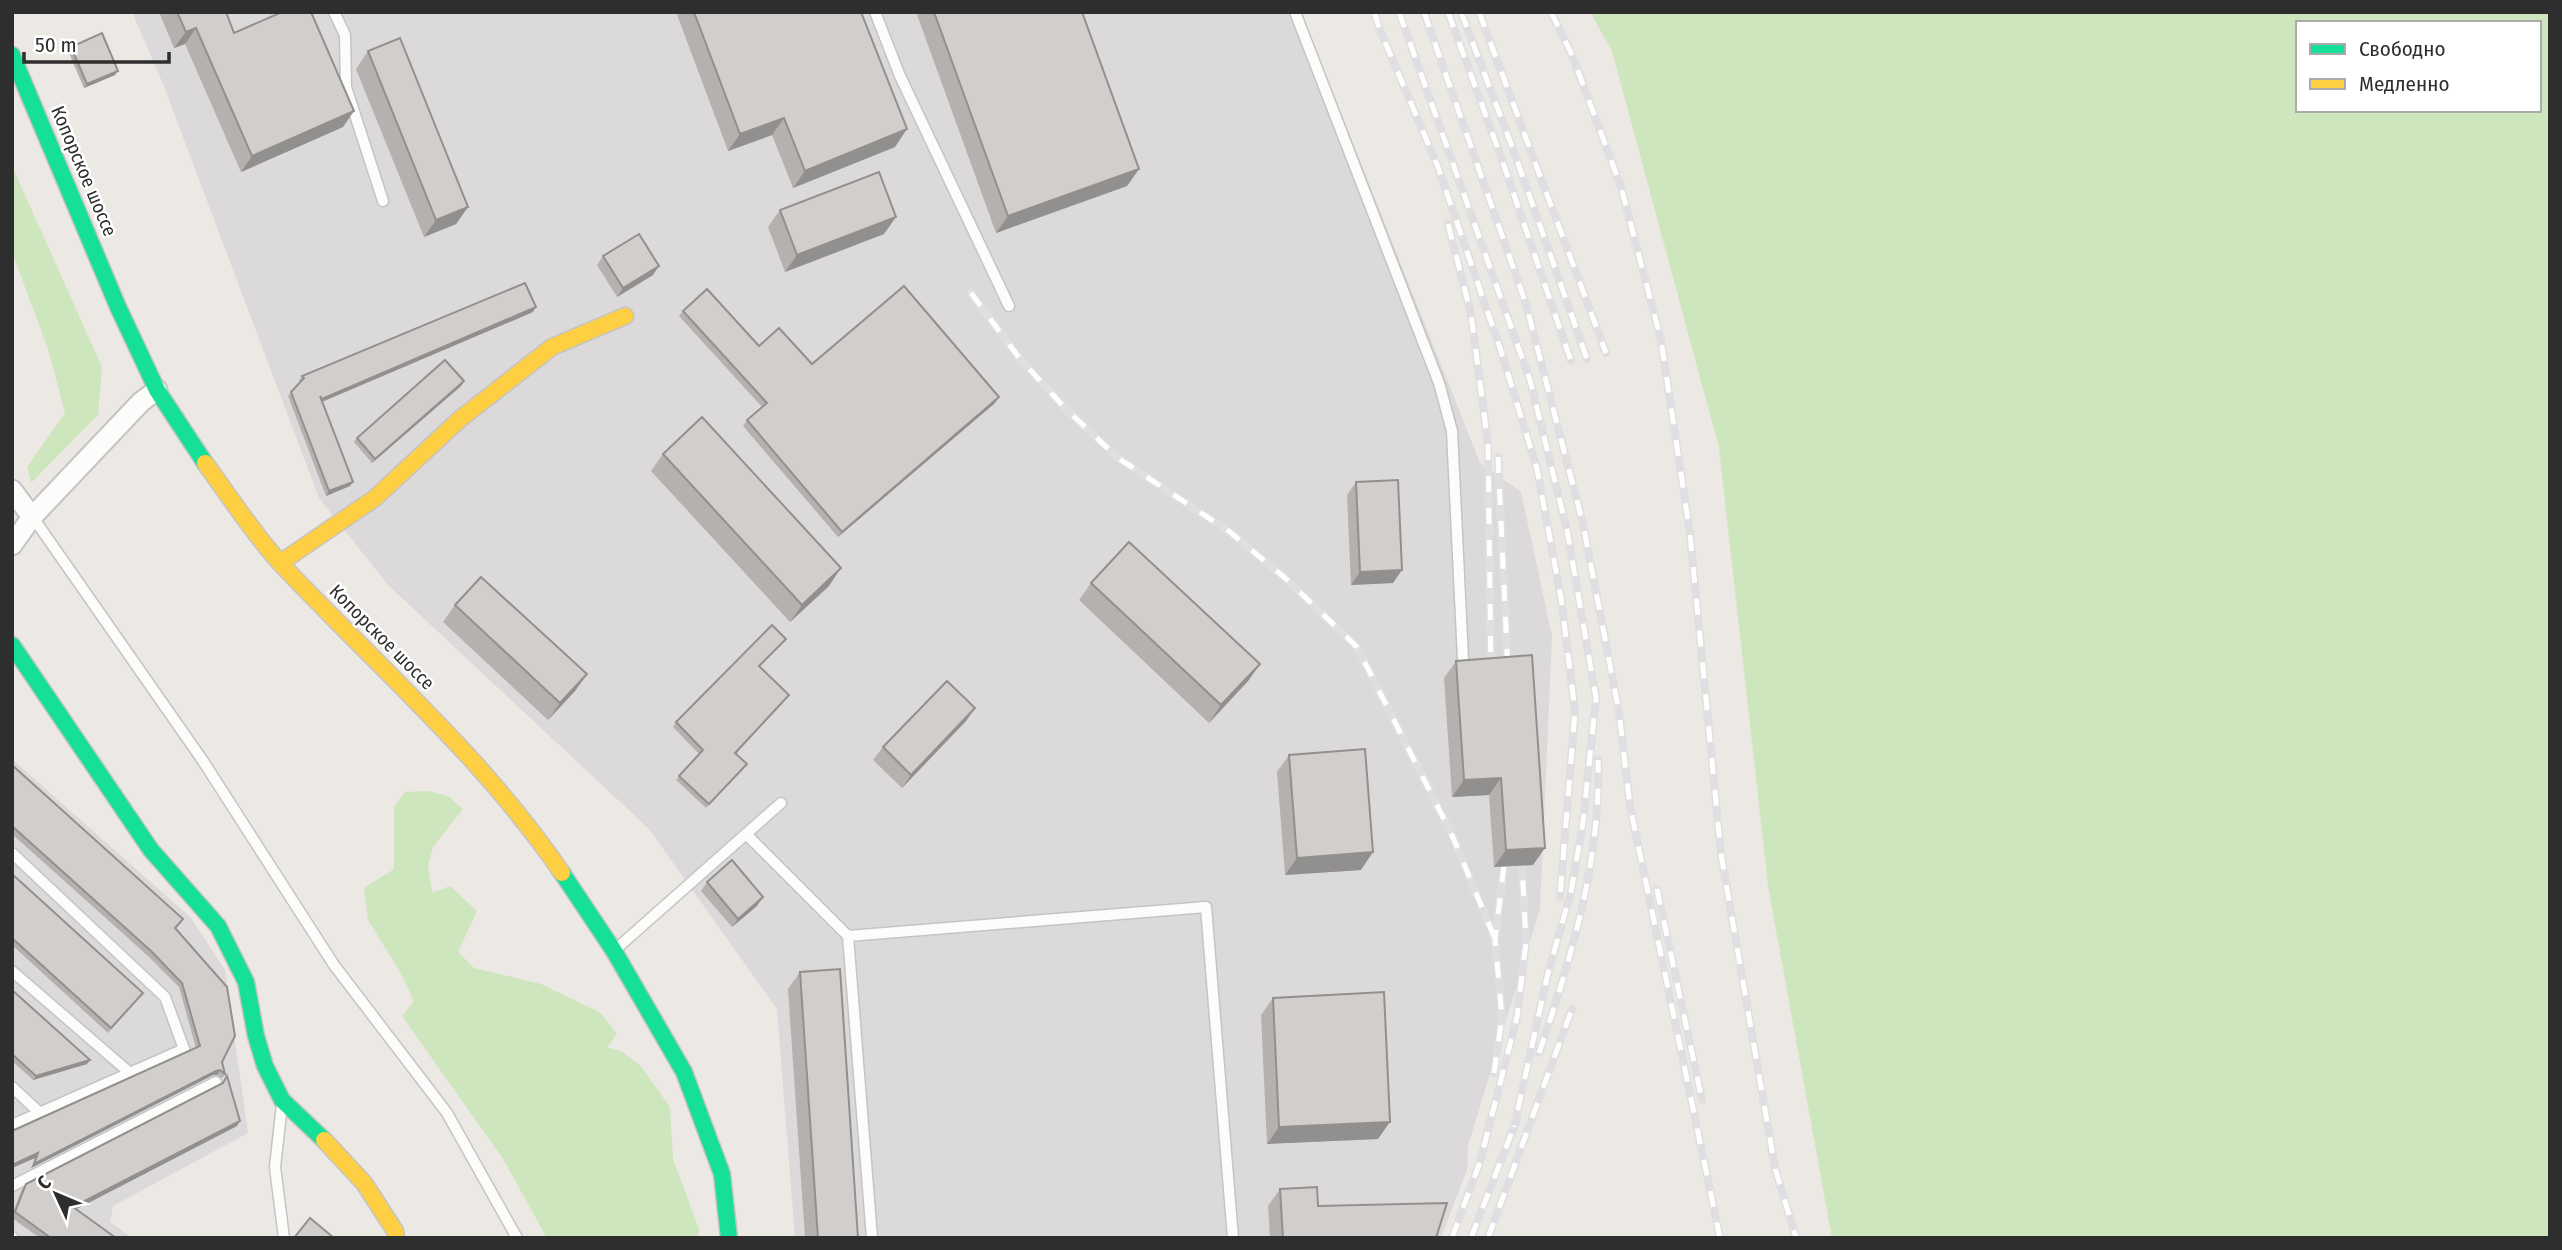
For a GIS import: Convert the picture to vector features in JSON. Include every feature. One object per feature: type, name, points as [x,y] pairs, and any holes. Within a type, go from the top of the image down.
[{"type":"main road","name":"Копорское шоссе","points":[[12,55],[118,307],[157,390],[196,451],[281,564],[423,708],[493,784],[544,847],[614,951],[684,1072],[722,1174],[729,1238]]},
{"type":"main road","points":[[281,564],[375,498],[460,419],[552,347],[625,316]]},
{"type":"main road","points":[[12,645],[150,850],[218,926],[246,982],[256,1036],[265,1066],[282,1100],[364,1183],[395,1231],[396,1238]]},
{"type":"street","points":[[12,545],[32,517],[141,402],[157,390]]},
{"type":"street","points":[[12,489],[32,517]]},
{"type":"lane","points":[[334,12],[345,35],[346,87],[383,201]]},
{"type":"lane","points":[[875,12],[900,76],[1009,306]]},
{"type":"lane","points":[[1295,12],[1439,383],[1452,431],[1463,659]]},
{"type":"lane","points":[[32,517],[204,761],[334,965],[447,1113],[517,1238]]},
{"type":"lane","points":[[614,951],[781,803]]},
{"type":"lane","points":[[746,834],[848,936],[872,1238]]},
{"type":"lane","points":[[12,853],[165,997],[184,1049],[12,1125]]},
{"type":"lane","points":[[848,936],[1206,907],[1233,1238]]},
{"type":"lane","points":[[12,971],[130,1073]]},
{"type":"lane","points":[[12,1186],[216,1082]]},
{"type":"lane","points":[[12,1087],[40,1113]]},
{"type":"lane","points":[[282,1100],[275,1167],[284,1238]]},
{"type":"shaded area","points":[[132,12],[1301,12],[1480,463],[1521,492],[1552,636],[1540,909],[1468,1146],[1467,1170],[1441,1238],[795,1238],[777,1009],[649,829],[388,585],[319,498],[163,84]]},
{"type":"shaded area","points":[[12,759],[191,918],[225,970],[248,1133],[113,1206],[110,1222],[132,1238],[12,1238]]},
{"type":"green space","points":[[1590,12],[2550,12],[2550,1238],[1832,1238],[1768,886],[1719,448],[1612,51]]},
{"type":"green space","points":[[12,166],[102,367],[98,415],[31,483],[27,467],[65,413],[48,349],[12,252]]},
{"type":"green space","points":[[428,791],[448,796],[463,809],[433,847],[428,865],[432,893],[450,886],[477,911],[458,952],[474,968],[541,984],[601,1013],[617,1034],[607,1047],[621,1051],[640,1065],[670,1107],[673,1159],[699,1229],[698,1238],[547,1238],[503,1159],[402,1016],[414,1001],[399,970],[368,920],[364,888],[394,869],[394,807],[405,792]]},
{"type":"building","points":[[177,12],[226,12],[234,33],[282,12],[311,12],[354,111],[252,156],[196,28],[186,32]]},
{"type":"building","points":[[694,12],[861,12],[907,129],[805,171],[784,118],[740,134]]},
{"type":"building","points":[[934,12],[1082,12],[1139,169],[1008,216]]},
{"type":"building","points":[[102,33],[118,71],[87,84],[71,47]]},
{"type":"building","points":[[400,38],[468,207],[436,220],[368,51]]},
{"type":"building","points":[[879,172],[896,217],[797,255],[780,210]]},
{"type":"building","points":[[639,234],[659,266],[623,288],[603,256]]},
{"type":"building","points":[[525,283],[536,307],[322,399],[320,396],[353,482],[329,491],[291,392],[304,378],[302,376]]},
{"type":"building","points":[[904,286],[999,397],[842,532],[747,420],[767,403],[683,311],[707,289],[759,346],[779,328],[812,364]]},
{"type":"building","points":[[445,360],[464,381],[375,459],[357,438]]},
{"type":"building","points":[[702,417],[841,568],[802,605],[663,454]]},
{"type":"building","points":[[1398,480],[1402,570],[1360,572],[1356,482]]},
{"type":"building","points":[[1129,542],[1260,664],[1221,705],[1091,583]]},
{"type":"building","points":[[481,577],[587,674],[560,703],[455,605]]},
{"type":"building","points":[[772,625],[786,639],[759,666],[789,695],[735,753],[747,764],[709,804],[679,776],[703,750],[676,722]]},
{"type":"building","points":[[1532,655],[1545,848],[1506,850],[1501,778],[1464,780],[1456,661]]},
{"type":"building","points":[[947,681],[975,708],[911,775],[883,747]]},
{"type":"building","points":[[1365,749],[1373,852],[1297,858],[1289,755]]},
{"type":"building","points":[[12,765],[183,919],[175,928],[227,987],[235,1036],[222,1062],[225,1074],[220,1070],[216,1071],[34,1164],[38,1153],[12,1165],[12,1131],[200,1046],[182,983],[151,951],[12,826]]},
{"type":"building","points":[[732,860],[763,897],[738,919],[707,882]]},
{"type":"building","points":[[12,874],[143,993],[111,1028],[12,938]]},
{"type":"building","points":[[840,969],[858,1238],[818,1238],[800,972]]},
{"type":"building","points":[[12,990],[90,1060],[36,1076],[12,1054]]},
{"type":"building","points":[[1384,992],[1390,1122],[1279,1127],[1273,998]]},
{"type":"building","points":[[227,1076],[240,1121],[73,1207],[116,1238],[51,1238],[15,1212],[26,1184],[223,1083]]},
{"type":"building","points":[[1317,1187],[1318,1206],[1447,1203],[1436,1238],[1283,1238],[1280,1189]]},
{"type":"building","points":[[310,1218],[334,1238],[294,1238]]},
{"type":"railway","points":[[1374,12],[1438,167],[1500,348],[1537,469],[1561,598],[1575,711],[1560,897]]},
{"type":"railway","points":[[1399,12],[1530,380],[1567,530],[1596,698],[1583,822],[1571,892],[1548,973],[1514,1127]]},
{"type":"railway","points":[[1424,12],[1526,304],[1583,524],[1619,712],[1630,806],[1720,1238]]},
{"type":"railway","points":[[1448,12],[1571,361]]},
{"type":"railway","points":[[1461,12],[1513,149],[1587,359]]},
{"type":"railway","points":[[1479,12],[1606,353]]},
{"type":"railway","points":[[1551,12],[1572,55],[1621,187],[1661,340],[1690,534],[1721,854],[1775,1168],[1796,1238]]},
{"type":"railway","points":[[1448,224],[1471,314],[1488,444],[1491,675]]},
{"type":"railway","points":[[971,293],[1020,359],[1066,409],[1118,458],[1230,532],[1285,578],[1357,647],[1452,835],[1495,939]]},
{"type":"railway","points":[[1498,457],[1508,673]]},
{"type":"railway","points":[[1539,1053],[1582,909],[1595,835],[1598,760]]},
{"type":"railway","points":[[1452,1238],[1480,1162],[1517,1017],[1526,942],[1522,865]]},
{"type":"railway","points":[[1494,1073],[1502,1017],[1495,939],[1504,866]]},
{"type":"railway","points":[[1657,889],[1702,1100]]},
{"type":"railway","points":[[1488,1238],[1572,1009]]},
{"type":"railway","points":[[1471,1238],[1517,1119]]},
{"type":"traffic: fast","points":[[12,55],[118,307],[157,390],[205,463]]},
{"type":"traffic: fast","points":[[12,645],[151,850],[218,926],[246,982],[256,1036],[265,1066],[282,1100],[324,1140]]},
{"type":"traffic: fast","points":[[562,873],[614,951],[684,1072],[722,1174],[729,1238]]},
{"type":"traffic: slow","points":[[280,563],[375,498],[460,419],[552,347],[625,316]]},
{"type":"traffic: slow","points":[[205,463],[272,553],[464,752],[499,791],[562,873]]},
{"type":"traffic: slow","points":[[324,1140],[364,1183],[395,1231],[396,1238]]}]
